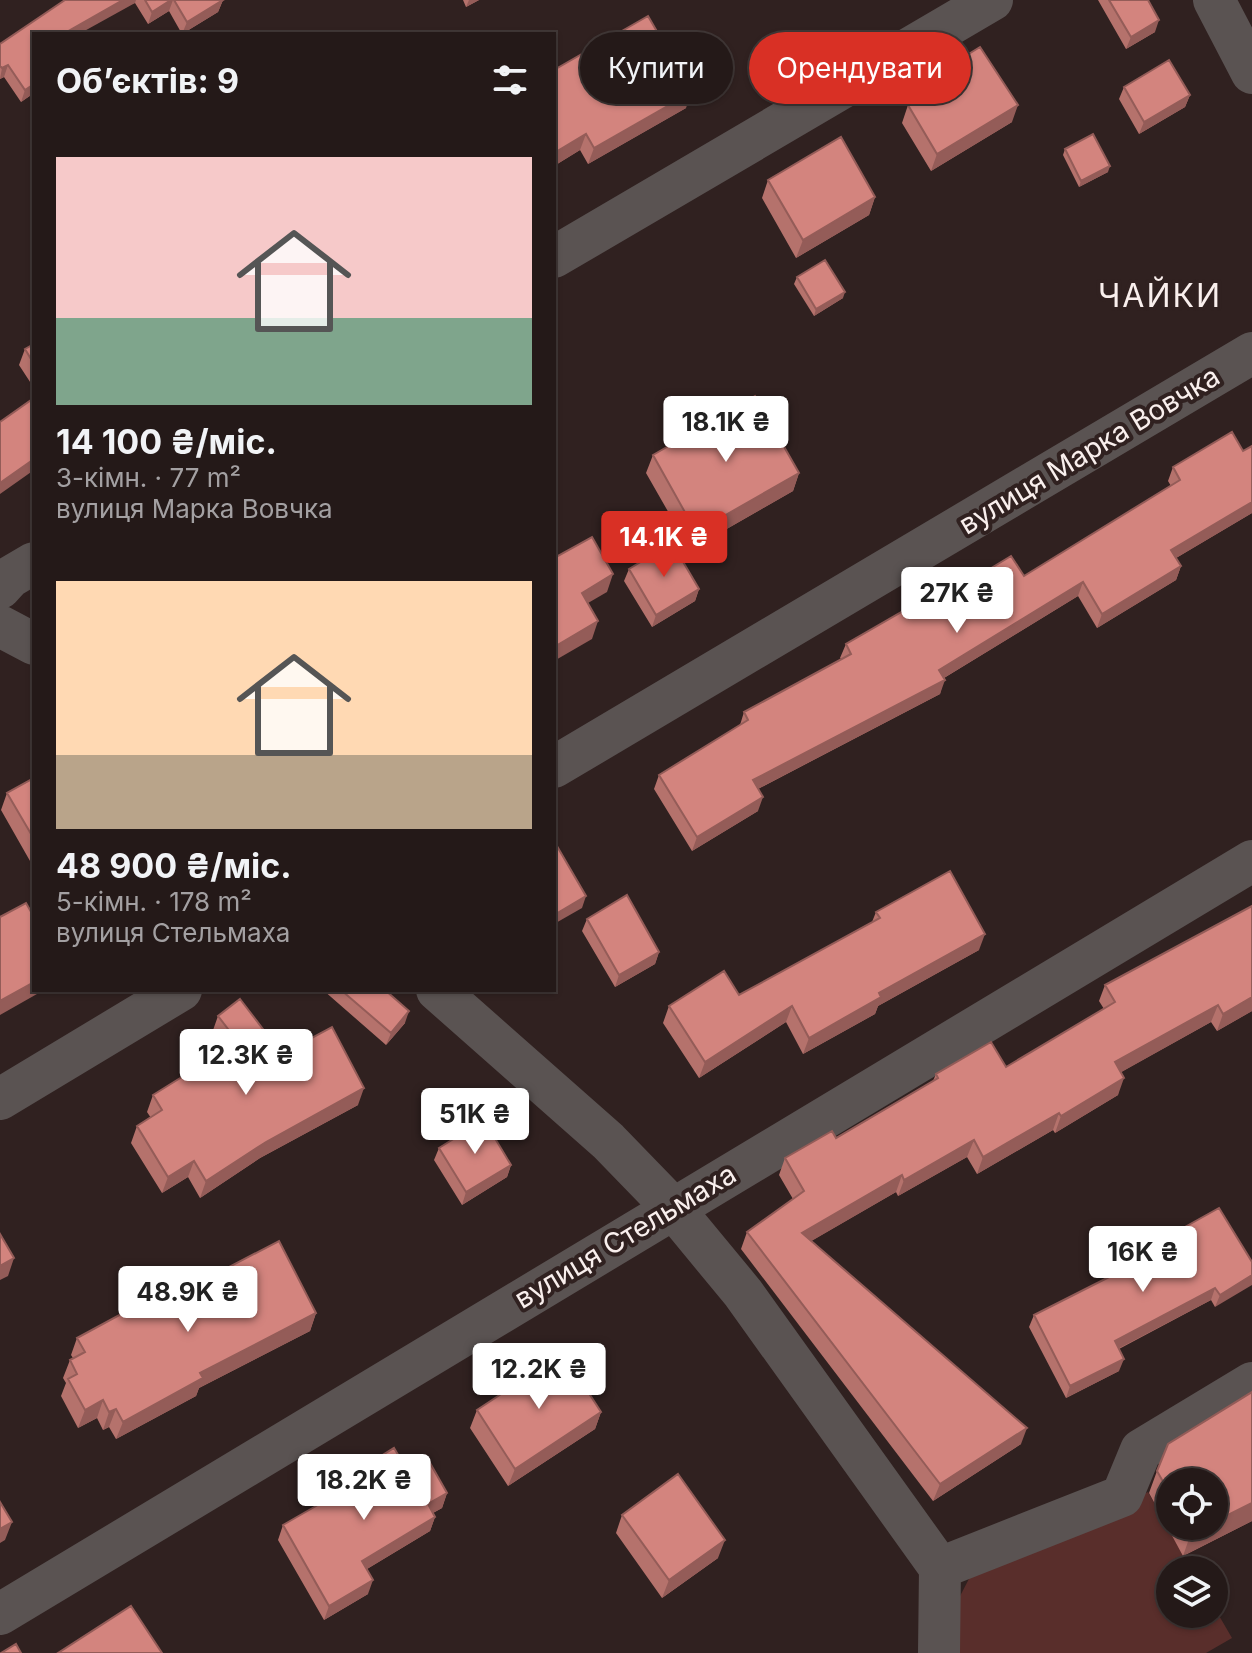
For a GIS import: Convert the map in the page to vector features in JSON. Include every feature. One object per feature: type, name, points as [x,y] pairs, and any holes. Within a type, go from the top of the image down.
[{"type":"street","points":[[556,256],[992,0]]},
{"type":"street","points":[[1214,0],[1252,73]]},
{"type":"street","name":"вулиця Марка Вовчка","points":[[556,766],[1252,353]]},
{"type":"street","points":[[0,588],[10,577],[32,564]]},
{"type":"street","points":[[0,626],[32,643]]},
{"type":"street","name":"вулиця Стельмаха","points":[[0,1614],[672,1207],[1252,861]]},
{"type":"street","points":[[0,1099],[178,992]]},
{"type":"street","points":[[439,992],[608,1141],[672,1207],[743,1293],[940,1568],[939,1653]]},
{"type":"street","points":[[940,1568],[1122,1496],[1141,1450],[1252,1383]]},
{"type":"shaded area","points":[[1148,1492],[1156,1506],[1156,1540],[1175,1540],[1184,1556],[1156,1556],[1156,1628],[1226,1628],[1232,1638],[1206,1653],[960,1653],[958,1600],[972,1573]]},
{"type":"building","points":[[65,0],[123,0],[67,32],[32,32],[32,85],[25,90],[8,65],[0,66],[0,44]]},
{"type":"building","points":[[145,0],[171,0],[152,12]]},
{"type":"building","points":[[174,0],[223,0],[187,22]]},
{"type":"building","points":[[1109,0],[1148,0],[1159,20],[1131,37]]},
{"type":"building","points":[[648,16],[657,32],[620,32]]},
{"type":"building","points":[[980,47],[1018,105],[937,154],[908,105],[971,104],[971,53]]},
{"type":"building","points":[[580,55],[580,104],[671,104],[594,148],[586,134],[556,152],[556,69]]},
{"type":"building","points":[[1169,60],[1190,95],[1144,122],[1124,87]]},
{"type":"building","points":[[1093,134],[1110,166],[1081,181],[1065,149]]},
{"type":"building","points":[[841,137],[875,197],[803,240],[768,180]]},
{"type":"building","points":[[825,260],[845,292],[816,309],[797,277]]},
{"type":"building","points":[[32,345],[32,361],[25,349]]},
{"type":"building","points":[[755,396],[799,473],[696,532],[653,455]]},
{"type":"building","points":[[32,399],[32,460],[0,483],[0,422]]},
{"type":"building","points":[[1232,432],[1243,451],[1252,446],[1252,502],[1171,550],[1181,566],[1102,614],[1083,582],[939,670],[945,680],[753,780],[763,797],[697,837],[659,775],[748,720],[744,712],[851,654],[846,644],[905,610],[909,618],[1011,556],[1024,576],[1180,480],[1173,467]]},
{"type":"building","points":[[592,537],[613,574],[582,593],[598,621],[556,646],[556,557]]},
{"type":"building","points":[[672,543],[699,589],[656,615],[629,569]]},
{"type":"building","points":[[32,779],[32,836],[7,793]]},
{"type":"building","points":[[556,844],[586,896],[556,914]]},
{"type":"building","points":[[950,871],[985,934],[879,993],[881,997],[809,1038],[792,1006],[705,1062],[669,1006],[724,971],[739,995],[880,918],[876,912]]},
{"type":"building","points":[[627,895],[659,952],[619,975],[587,919]]},
{"type":"building","points":[[26,903],[32,914],[32,983],[0,1001],[0,917]]},
{"type":"building","points":[[1252,906],[1252,997],[1223,1014],[1218,1005],[1115,1062],[1124,1078],[983,1157],[974,1140],[904,1180],[902,1175],[802,1233],[1027,1428],[940,1484],[747,1232],[804,1191],[785,1158],[832,1131],[836,1138],[938,1078],[936,1074],[991,1042],[1006,1067],[1115,1002],[1105,985]]},
{"type":"building","points":[[343,992],[387,992],[409,1011],[391,1033]]},
{"type":"building","points":[[240,999],[282,1054],[332,1027],[364,1088],[266,1142],[206,1181],[194,1161],[168,1177],[137,1126],[162,1110],[153,1095],[238,1042],[218,1016]]},
{"type":"building","points":[[484,1120],[511,1165],[466,1192],[439,1148]]},
{"type":"building","points":[[1219,1208],[1252,1262],[1252,1275],[1220,1295],[1215,1288],[1115,1341],[1124,1359],[1070,1386],[1034,1315],[1119,1272],[1115,1266]]},
{"type":"building","points":[[0,1234],[14,1258],[0,1266]]},
{"type":"building","points":[[279,1241],[316,1313],[200,1373],[203,1378],[123,1422],[116,1409],[109,1412],[103,1400],[85,1410],[68,1379],[77,1374],[70,1360],[85,1352],[77,1338],[158,1294],[162,1302]]},
{"type":"building","points":[[563,1353],[601,1412],[515,1469],[477,1410]]},
{"type":"building","points":[[1252,1392],[1252,1503],[1228,1515],[1228,1468],[1158,1468],[1168,1444]]},
{"type":"building","points":[[394,1448],[406,1468],[426,1456],[447,1493],[428,1504],[435,1517],[362,1561],[373,1580],[329,1606],[283,1525],[349,1487],[344,1479]]},
{"type":"building","points":[[678,1474],[725,1540],[669,1580],[622,1515]]},
{"type":"building","points":[[0,1502],[12,1522],[0,1529]]},
{"type":"building","points":[[131,1606],[162,1653],[58,1653]]},
{"type":"building","points":[[16,1644],[21,1653],[1,1653]]},
{"type":"district","name":"ЧАЙКИ","points":[[1160,296]]}]
